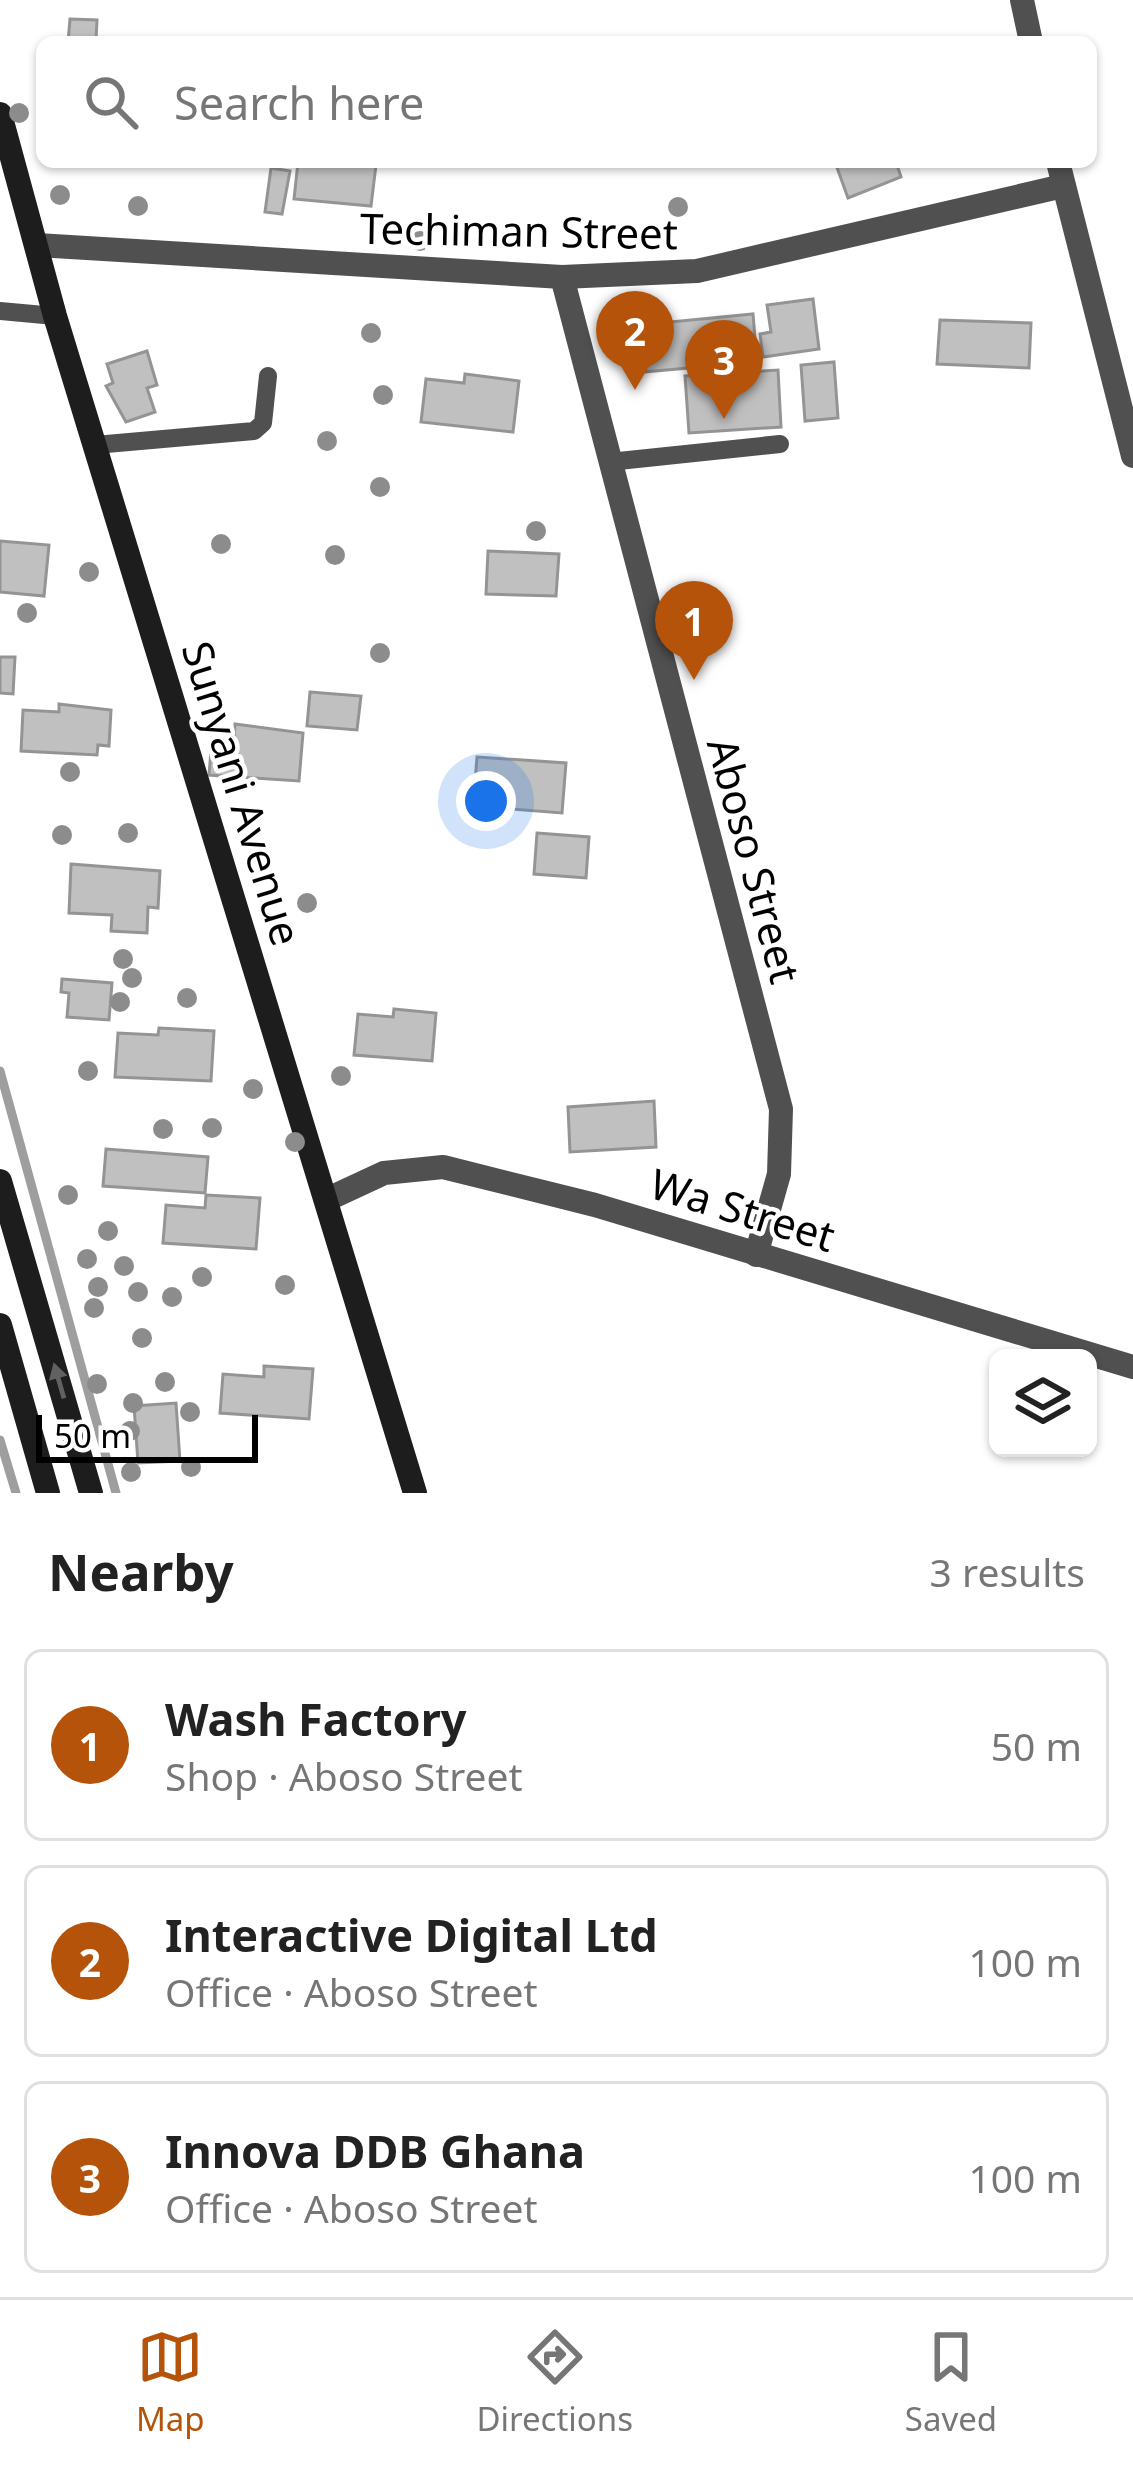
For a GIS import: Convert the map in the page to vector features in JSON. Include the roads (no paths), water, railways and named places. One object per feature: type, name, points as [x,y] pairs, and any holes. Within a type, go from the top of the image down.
[{"type":"street","points":[[1022,0],[1030,36]]},
{"type":"street","name":"Sunyani Avenue","points":[[0,114],[55,316],[415,1493]]},
{"type":"street","points":[[1060,174],[1133,456]]},
{"type":"street","name":"Techiman Street","points":[[37,245],[562,277],[697,272],[1060,174]]},
{"type":"street","name":"Aboso Street","points":[[562,277],[781,1109],[779,1174],[756,1255]]},
{"type":"street","name":"Wa Street","points":[[328,1199],[385,1173],[442,1167],[595,1205],[1133,1367]]},
{"type":"street","points":[[0,1180],[92,1493]]},
{"type":"street","points":[[0,1325],[48,1493]]},
{"type":"lane","points":[[0,311],[55,316]]},
{"type":"lane","points":[[94,445],[254,431],[263,423],[268,376]]},
{"type":"lane","points":[[609,462],[780,444]]},
{"type":"waterway","points":[[0,1071],[116,1493]]},
{"type":"waterway","points":[[0,1440],[16,1493]]},
{"type":"place","name":"Interactive Digital Ltd","points":[[635,390]]},
{"type":"place","name":"Innova DDB Ghana","points":[[724,419]]},
{"type":"place","name":"Wash Factory","points":[[694,680]]}]
